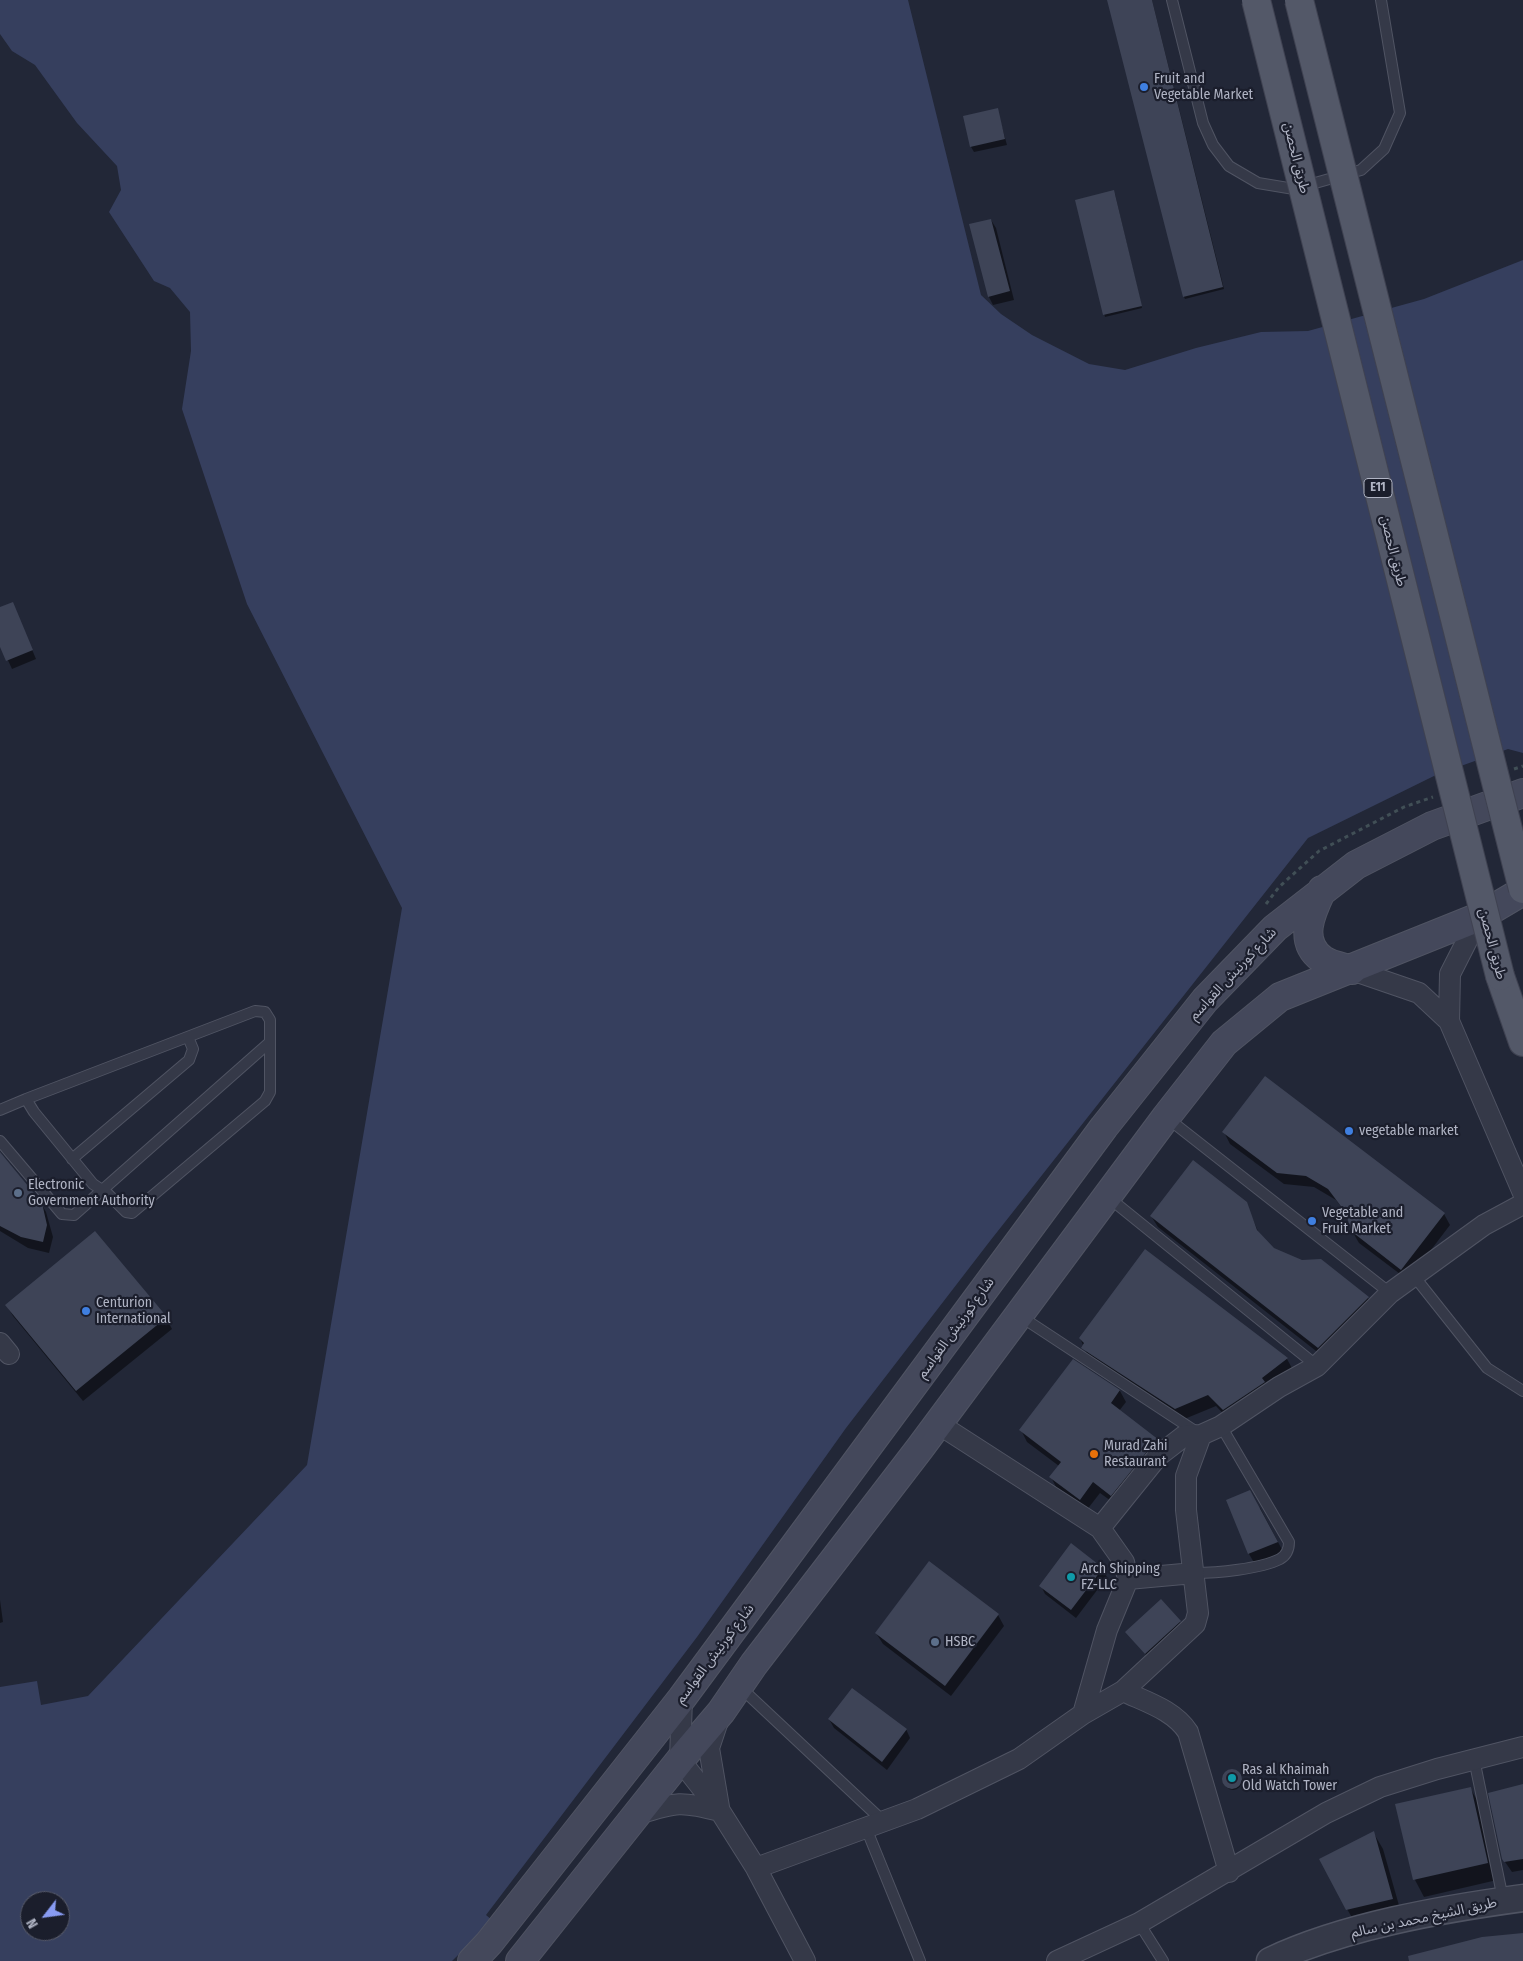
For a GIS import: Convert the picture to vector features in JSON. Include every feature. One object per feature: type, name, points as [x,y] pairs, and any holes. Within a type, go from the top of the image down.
[{"type":"main road","name":"طريق الحصن","points":[[1256,0],[1500,976],[1523,1042]]},
{"type":"main road","points":[[520,1961],[680,1760],[721,1712],[1106,1195],[1224,1042],[1280,997],[1479,918],[1523,890],[1299,0]]},
{"type":"main road","name":"شارع كورنيش القواسم","points":[[472,1961],[489,1944],[682,1698],[1116,1112],[1205,1000],[1276,928],[1323,889],[1356,865],[1432,826],[1523,793]]},
{"type":"main road","points":[[1323,889],[1310,916],[1308,936],[1313,949],[1322,960],[1352,970]]},
{"type":"street","points":[[1479,918],[1450,974],[1449,1021],[1523,1193]]},
{"type":"street","points":[[1352,970],[1418,993],[1449,1021]]},
{"type":"street","points":[[1100,1528],[1158,1456],[1184,1436],[1201,1435],[1221,1426],[1279,1386],[1318,1366],[1390,1293],[1484,1225],[1523,1204]]},
{"type":"street","points":[[937,1423],[1100,1528],[1124,1562],[1128,1579],[1107,1630],[1083,1714]]},
{"type":"street","points":[[756,1868],[917,1809],[1019,1759],[1083,1714],[1123,1692],[1195,1624],[1198,1613],[1186,1510],[1186,1476],[1201,1435]]},
{"type":"street","points":[[1128,1579],[1194,1574]]},
{"type":"street","points":[[1123,1692],[1181,1720],[1188,1732],[1228,1872]]},
{"type":"street","points":[[682,1698],[680,1760],[720,1811],[756,1868],[805,1961]]},
{"type":"street","points":[[720,1811],[709,1748],[721,1712]]},
{"type":"street","points":[[1057,1961],[1139,1923],[1326,1813],[1371,1792],[1437,1769],[1523,1747]]},
{"type":"street","points":[[638,1814],[674,1803],[689,1803],[720,1811]]},
{"type":"street","name":"طريق الشيخ محمد بن سالم","points":[[1270,1961],[1298,1955],[1386,1923],[1513,1899]]},
{"type":"lane","points":[[1172,0],[1203,123],[1213,145],[1228,166],[1258,183],[1294,190],[1361,170],[1384,149],[1400,113],[1381,0]]},
{"type":"lane","points":[[0,1110],[26,1099],[260,1010],[265,1012],[270,1020],[270,1092],[261,1105],[132,1212],[126,1212],[93,1184],[34,1112],[26,1099]]},
{"type":"lane","points":[[72,1159],[189,1060],[193,1049],[188,1037]]},
{"type":"lane","points":[[0,1140],[65,1215],[78,1214],[270,1042]]},
{"type":"lane","points":[[1166,1117],[1390,1293]]},
{"type":"lane","points":[[1106,1195],[1318,1366]]},
{"type":"lane","points":[[1414,1276],[1487,1368],[1523,1391]]},
{"type":"lane","points":[[1018,1315],[1201,1435]]},
{"type":"lane","points":[[1194,1574],[1226,1572],[1281,1558],[1288,1551],[1289,1542],[1221,1426]]},
{"type":"lane","points":[[739,1686],[875,1825],[920,1961]]},
{"type":"lane","points":[[1474,1760],[1513,1899]]},
{"type":"lane","points":[[1139,1923],[1163,1961]]},
{"type":"water","points":[[0,0],[908,0],[981,295],[1001,314],[1032,335],[1089,364],[1125,370],[1196,348],[1261,332],[1308,331],[1424,299],[1523,260],[1523,753],[1508,749],[1436,775],[1308,838],[990,1241],[846,1428],[697,1637],[486,1915],[493,1921],[452,1961],[0,1961],[0,1687],[37,1681],[41,1705],[88,1696],[307,1465],[402,908],[247,604],[182,409],[191,351],[190,312],[170,288],[154,281],[109,212],[121,190],[117,166],[77,123],[35,65],[12,51],[0,34]]},
{"type":"building","points":[[1107,0],[1152,0],[1223,287],[1183,297]]},
{"type":"building","points":[[998,108],[1005,139],[970,147],[963,116]]},
{"type":"building","points":[[1114,190],[1142,306],[1103,315],[1075,200]]},
{"type":"building","points":[[991,219],[1010,291],[988,297],[969,224]]},
{"type":"building","points":[[13,602],[33,650],[6,661],[0,647],[0,607]]},
{"type":"building","points":[[1265,1076],[1445,1213],[1401,1270],[1351,1231],[1346,1213],[1328,1189],[1306,1176],[1277,1173],[1222,1132]]},
{"type":"building","name":"Electronic Government Authority","points":[[0,1152],[42,1203],[47,1225],[43,1242],[21,1237],[0,1226]]},
{"type":"building","points":[[1193,1160],[1247,1202],[1257,1230],[1274,1248],[1302,1260],[1321,1259],[1369,1297],[1318,1348],[1150,1216]]},
{"type":"building","name":"Centurion International","points":[[95,1231],[167,1317],[76,1391],[5,1305]]},
{"type":"building","points":[[1145,1249],[1288,1358],[1262,1378],[1265,1382],[1223,1410],[1208,1395],[1175,1409],[1081,1348],[1084,1343],[1079,1338]]},
{"type":"building","points":[[1073,1359],[1120,1390],[1111,1403],[1159,1440],[1149,1449],[1111,1496],[1093,1482],[1080,1500],[1049,1477],[1061,1462],[1019,1430]]},
{"type":"building","points":[[1250,1490],[1278,1542],[1248,1554],[1226,1500]]},
{"type":"building","name":"Arch Shipping FZ-LLC","points":[[1071,1543],[1103,1568],[1071,1610],[1039,1586]]},
{"type":"building","points":[[929,1561],[999,1614],[945,1686],[875,1633]]},
{"type":"building","points":[[1161,1599],[1181,1621],[1145,1654],[1125,1632]]},
{"type":"building","points":[[852,1688],[907,1729],[882,1762],[828,1719]]},
{"type":"building","name":"Ras al Khaimah Old Watch Tower","points":[[1232,1769],[1239,1772],[1242,1779],[1239,1786],[1232,1789],[1225,1786],[1222,1779],[1225,1772]]},
{"type":"building","points":[[1523,1784],[1523,1859],[1504,1862],[1488,1793]]},
{"type":"building","points":[[1471,1787],[1488,1863],[1413,1880],[1395,1804]]},
{"type":"building","points":[[1374,1831],[1393,1899],[1346,1910],[1319,1859]]},
{"type":"building","points":[[1523,1933],[1523,1961],[1409,1961],[1408,1956],[1482,1937]]},
{"type":"place","name":"Fruit and Vegetable Market","points":[[1144,87]]},
{"type":"place","name":"vegetable market","points":[[1349,1131]]},
{"type":"place","name":"Electronic Government Authority","points":[[18,1193]]},
{"type":"place","name":"Vegetable and Fruit Market","points":[[1312,1221]]},
{"type":"place","name":"Centurion International","points":[[86,1311]]},
{"type":"place","name":"Murad Zahi Restaurant","points":[[1094,1454]]},
{"type":"place","name":"Arch Shipping FZ-LLC","points":[[1071,1577]]},
{"type":"place","name":"HSBC","points":[[935,1642]]},
{"type":"place","name":"Ras al Khaimah Old Watch Tower","points":[[1232,1778]]}]
